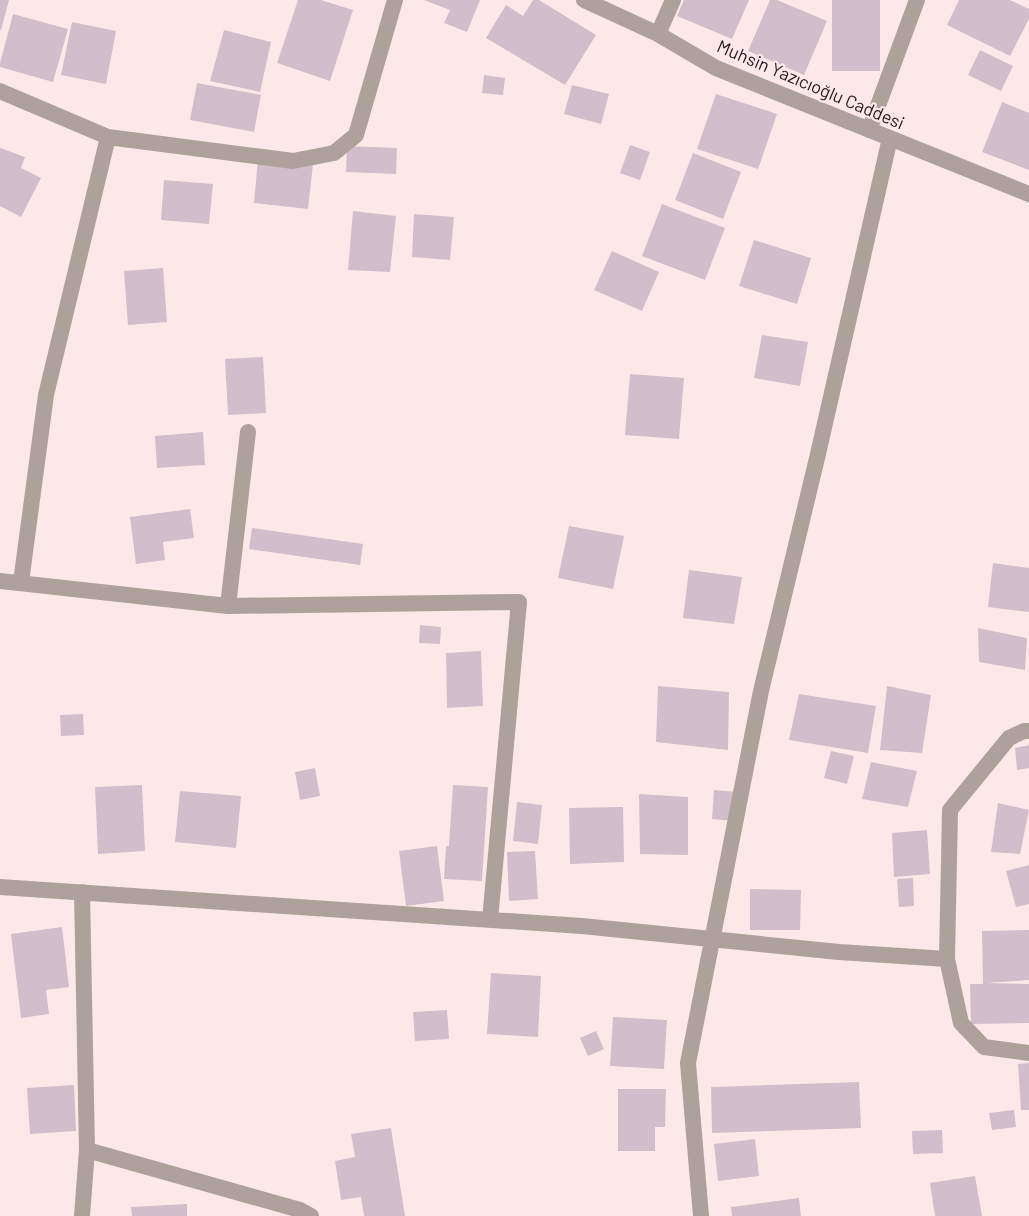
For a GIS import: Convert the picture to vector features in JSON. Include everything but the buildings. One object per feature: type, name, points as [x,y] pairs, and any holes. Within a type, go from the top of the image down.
[{"type":"street","points":[[0,91],[108,137],[293,161],[334,153],[356,135],[395,0]]},
{"type":"street","name":"Muhsin Yazıcıoğlu Caddesi","points":[[584,0],[658,34],[716,68],[1029,194]]},
{"type":"street","points":[[658,34],[673,0]]},
{"type":"street","points":[[869,130],[917,0]]},
{"type":"street","points":[[21,582],[46,395],[108,137]]},
{"type":"street","points":[[701,1216],[688,1062],[761,691],[890,138]]},
{"type":"street","points":[[228,606],[248,432]]},
{"type":"street","points":[[0,581],[228,606],[519,602],[490,920]]},
{"type":"street","points":[[1029,731],[1009,738],[950,810],[947,959],[961,1023],[984,1047],[1029,1053]]},
{"type":"street","points":[[0,887],[582,926],[838,952],[947,959]]},
{"type":"street","points":[[82,892],[87,1150],[82,1216]]},
{"type":"street","points":[[87,1150],[300,1210],[311,1216]]}]
